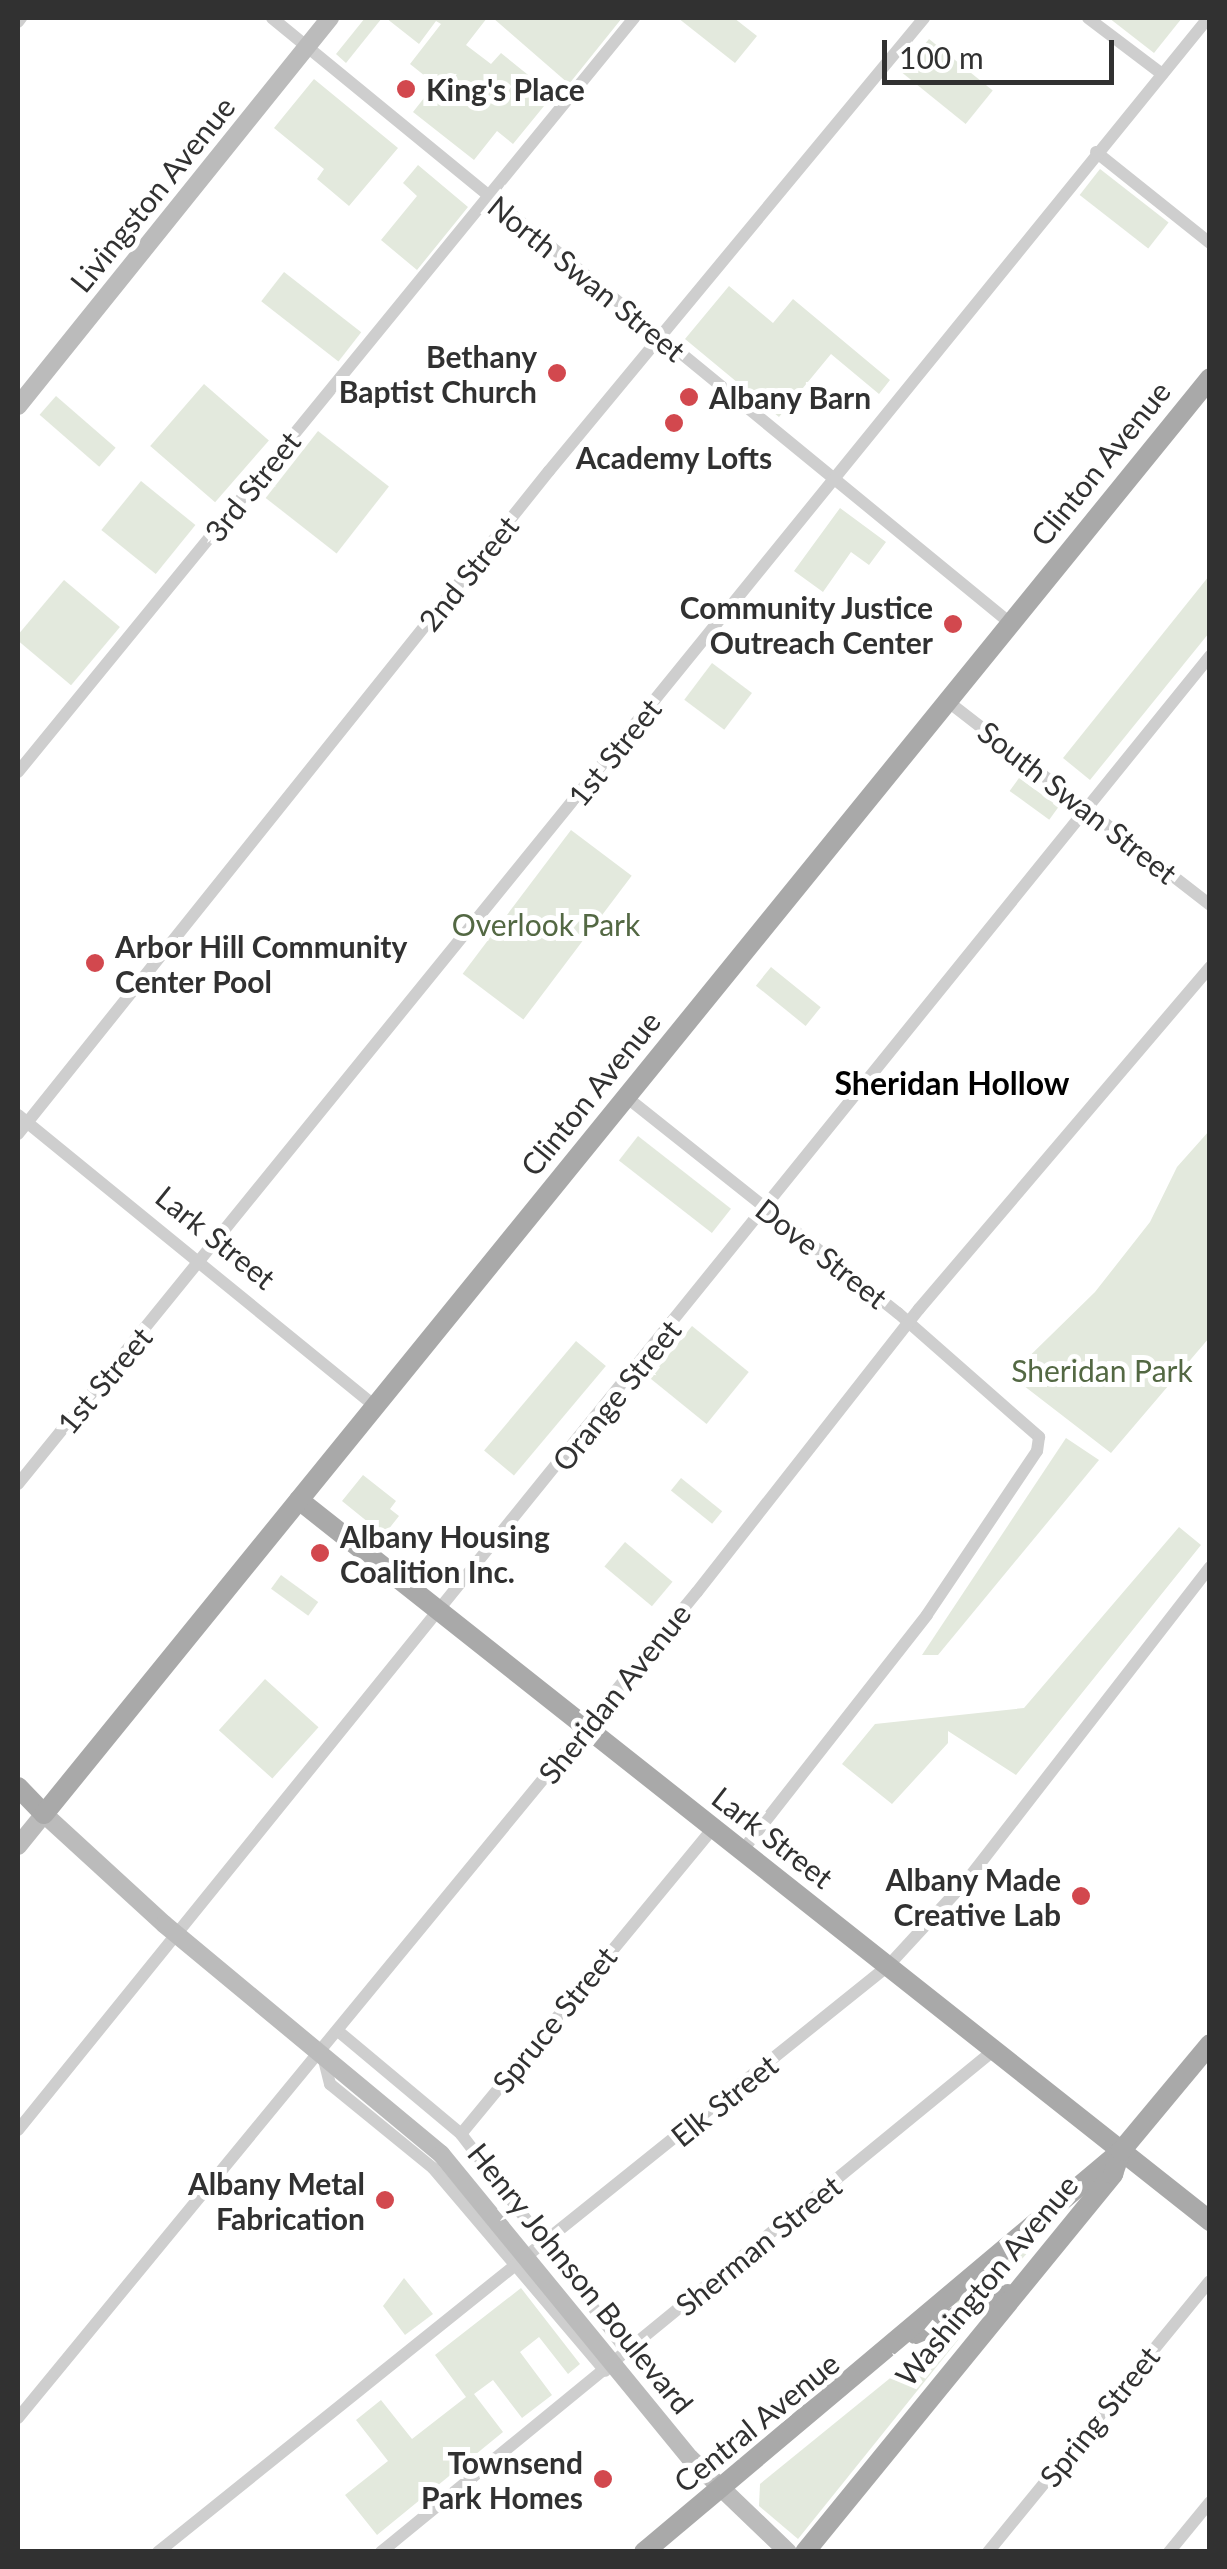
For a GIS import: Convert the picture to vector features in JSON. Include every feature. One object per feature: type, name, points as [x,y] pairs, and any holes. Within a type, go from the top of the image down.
[{"type":"main road","name":"Livingston Avenue","points":[[18,406],[330,18]]},
{"type":"main road","name":"Clinton Avenue","points":[[18,1846],[1210,378]]},
{"type":"main road","name":"Lark Street","points":[[299,1500],[1210,2220]]},
{"type":"main road","name":"Henry Johnson Boulevard","points":[[18,1787],[175,1933],[321,2049],[441,2154],[719,2492],[788,2552]]},
{"type":"main road","name":"Washington Avenue","points":[[805,2552],[1112,2174],[1122,2151],[1210,2044]]},
{"type":"main road","name":"Central Avenue","points":[[644,2552],[904,2339],[956,2286],[1122,2151]]},
{"type":"main road","name":"Central Avenue","points":[[904,2339],[1014,2292]]},
{"type":"street","name":"North Swan Street","points":[[272,18],[488,200],[836,477],[1009,622]]},
{"type":"street","name":"3rd Street","points":[[18,772],[634,18]]},
{"type":"street","name":"2nd Street","points":[[21,1123],[924,18]]},
{"type":"street","points":[[1088,18],[1162,74]]},
{"type":"street","name":"1st Street","points":[[18,1484],[202,1263],[1208,18]]},
{"type":"street","points":[[1096,152],[1210,243]]},
{"type":"street","name":"Orange Street","points":[[18,2130],[767,1210],[1210,656]]},
{"type":"street","name":"South Swan Street","points":[[946,700],[1210,905]]},
{"type":"street","name":"Sheridan Avenue","points":[[18,2418],[585,1728],[910,1323],[1210,967]]},
{"type":"street","name":"Dove Street","points":[[625,1096],[910,1323],[1039,1437],[1038,1451],[928,1615],[742,1851]]},
{"type":"street","name":"Lark Street","points":[[21,1123],[202,1263],[376,1408]]},
{"type":"street","name":"Elk Street","points":[[158,2552],[888,1966],[968,1880],[1210,1567]]},
{"type":"street","name":"Spruce Street","points":[[461,2134],[713,1828]]},
{"type":"street","points":[[338,2031],[461,2134]]},
{"type":"street","name":"Henry Johnson Boulevard","points":[[321,2049],[330,2084],[434,2168],[520,2265],[605,2371]]},
{"type":"street","name":"Sherman Street","points":[[381,2552],[994,2050]]},
{"type":"street","name":"Henry Johnson Boulevard","points":[[461,2134],[543,2246],[628,2352]]},
{"type":"street","name":"Spring Street","points":[[988,2552],[1210,2280]]},
{"type":"street","points":[[1170,2551],[1210,2502]]},
{"type":"green space","points":[[365,18],[382,18],[346,63],[336,54]]},
{"type":"green space","points":[[386,18],[487,18],[466,45],[491,64],[501,53],[553,95],[513,144],[497,131],[474,160],[413,112],[435,84],[410,64],[441,24],[436,21],[419,44]]},
{"type":"green space","points":[[493,18],[622,18],[569,84]]},
{"type":"green space","points":[[678,18],[734,18],[757,36],[735,63]]},
{"type":"green space","points":[[1109,18],[1182,18],[1154,53]]},
{"type":"green space","points":[[929,39],[993,91],[966,124],[902,72]]},
{"type":"green space","points":[[314,79],[398,148],[349,206],[317,179],[324,169],[274,128]]},
{"type":"green space","points":[[418,165],[468,207],[417,270],[381,240],[417,196],[403,183]]},
{"type":"green space","points":[[1100,169],[1169,223],[1148,249],[1080,195]]},
{"type":"green space","points":[[284,272],[361,332],[338,361],[261,301]]},
{"type":"green space","points":[[729,286],[773,323],[793,299],[890,380],[879,394],[831,354],[779,417],[685,339]]},
{"type":"green space","points":[[204,384],[269,440],[215,502],[150,446]]},
{"type":"green space","points":[[56,396],[116,448],[99,467],[40,415]]},
{"type":"green space","points":[[318,431],[389,486],[337,553],[266,498]]},
{"type":"green space","points":[[141,481],[195,525],[156,574],[101,530]]},
{"type":"green space","points":[[840,508],[886,542],[869,565],[851,552],[823,592],[794,571]]},
{"type":"green space","points":[[1209,576],[1209,633],[1090,780],[1063,758]]},
{"type":"green space","points":[[64,580],[120,627],[71,685],[18,641],[18,635]]},
{"type":"green space","points":[[712,663],[752,693],[724,730],[684,700]]},
{"type":"green space","points":[[1019,778],[1059,807],[1049,820],[1010,791]]},
{"type":"green space","name":"Overlook Park","points":[[571,830],[632,876],[523,1019],[463,974]]},
{"type":"green space","points":[[771,967],[821,1007],[806,1026],[756,986]]},
{"type":"green space","name":"Sheridan Park","points":[[1209,1131],[1209,1338],[1111,1453],[1010,1375],[1095,1292],[1150,1222],[1177,1167]]},
{"type":"green space","points":[[638,1136],[731,1209],[712,1233],[619,1160]]},
{"type":"green space","points":[[692,1326],[749,1372],[707,1424],[650,1378]]},
{"type":"green space","points":[[576,1341],[606,1366],[514,1476],[484,1451]]},
{"type":"green space","points":[[1066,1438],[1099,1460],[938,1655],[922,1655]]},
{"type":"green space","points":[[363,1475],[396,1501],[390,1509],[399,1516],[384,1535],[342,1501]]},
{"type":"green space","points":[[681,1478],[722,1511],[712,1524],[671,1490]]},
{"type":"green space","points":[[1179,1527],[1201,1545],[1016,1775],[948,1731],[948,1743],[892,1804],[842,1764],[875,1724],[1024,1708]]},
{"type":"green space","points":[[625,1542],[672,1582],[652,1606],[604,1567]]},
{"type":"green space","points":[[281,1575],[318,1602],[308,1616],[271,1589]]},
{"type":"green space","points":[[265,1679],[319,1727],[272,1778],[219,1730]]},
{"type":"green space","points":[[1022,2243],[1029,2251],[999,2285],[955,2307],[951,2303]]},
{"type":"green space","points":[[404,2278],[433,2314],[405,2335],[383,2306]]},
{"type":"green space","points":[[521,2288],[580,2364],[568,2374],[539,2337],[520,2352],[552,2395],[522,2418],[493,2380],[474,2394],[503,2432],[377,2535],[345,2495],[388,2461],[356,2420],[381,2400],[412,2439],[466,2397],[435,2355]]},
{"type":"green space","points":[[953,2327],[961,2332],[958,2340],[798,2539],[759,2506],[760,2484]]},
{"type":"place","name":"King's Place","points":[[406,89]]},
{"type":"place","name":"Bethany Baptist Church","points":[[557,373]]},
{"type":"place","name":"Albany Barn","points":[[689,397]]},
{"type":"place","name":"Academy Lofts","points":[[674,423]]},
{"type":"place","name":"Community Justice Outreach Center","points":[[953,624]]},
{"type":"place","name":"Arbor Hill Community Center Pool","points":[[95,963]]},
{"type":"place","name":"Albany Housing Coalition Inc.","points":[[320,1553]]},
{"type":"place","name":"Albany Made Creative Lab","points":[[1081,1896]]},
{"type":"place","name":"Albany Metal Fabrication","points":[[385,2200]]},
{"type":"place","name":"Townsend Park Homes","points":[[603,2479]]},
{"type":"district","name":"Sheridan Hollow","points":[[952,1083]]}]
